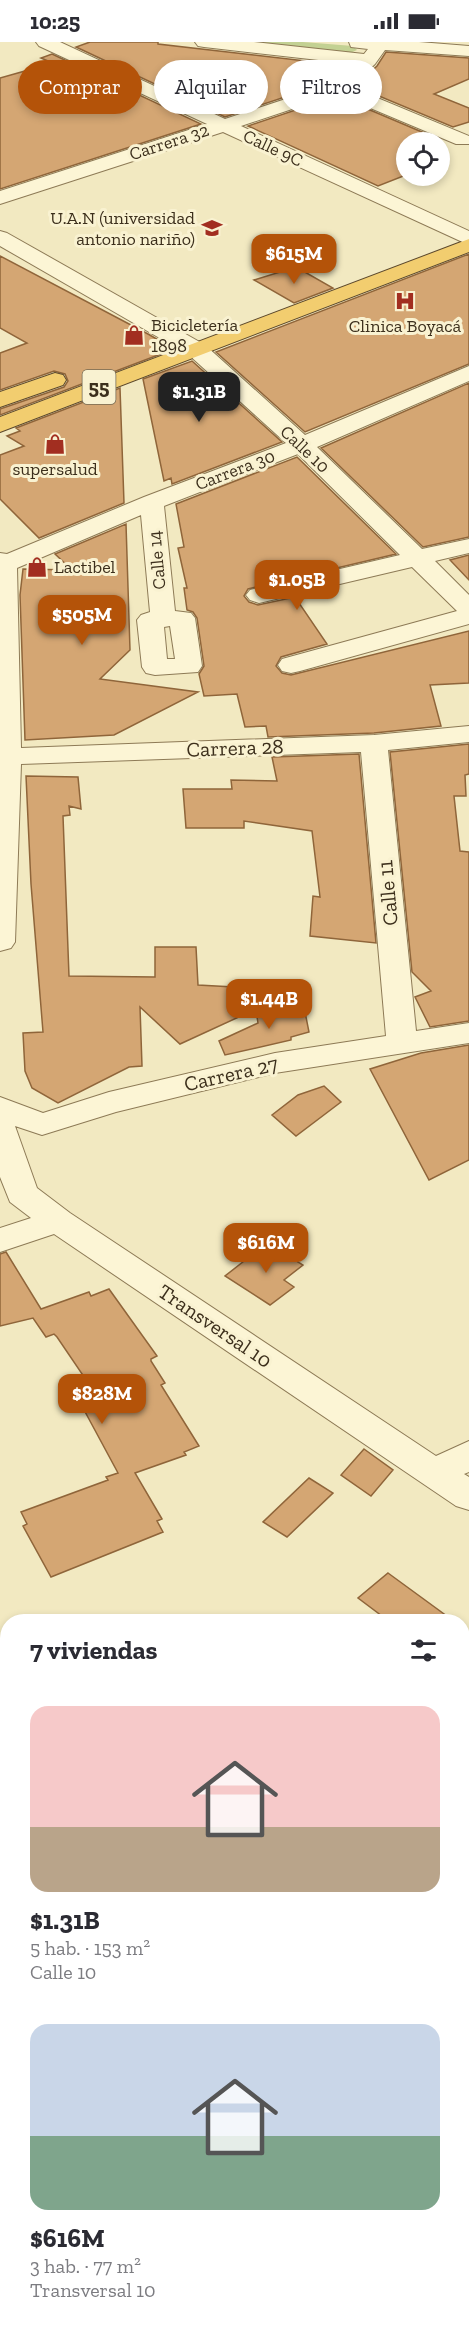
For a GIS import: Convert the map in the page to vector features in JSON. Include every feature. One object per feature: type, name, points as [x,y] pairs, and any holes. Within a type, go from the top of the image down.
[{"type":"highway","points":[[426,238],[469,222]]},
{"type":"highway","name":"55","points":[[0,425],[469,245]]},
{"type":"highway","points":[[152,344],[196,327]]},
{"type":"highway","name":"55","points":[[0,400],[74,373]]},
{"type":"street","name":"Calle 9C","points":[[45,42],[469,239]]},
{"type":"street","points":[[204,42],[369,60],[380,45]]},
{"type":"street","points":[[346,42],[469,51]]},
{"type":"street","name":"Carrera 32","points":[[0,198],[280,106]]},
{"type":"street","points":[[382,106],[463,140]]},
{"type":"street","name":"Calle 10","points":[[0,237],[197,350],[302,445],[469,609]]},
{"type":"street","name":"Carrera 30","points":[[1,563],[152,501],[302,445],[469,373]]},
{"type":"street","name":"Calle 14","points":[[152,501],[163,618]]},
{"type":"street","points":[[259,595],[419,560],[469,546]]},
{"type":"street","points":[[0,942],[4,757],[1,563]]},
{"type":"street","points":[[291,664],[469,616]]},
{"type":"street","name":"Carrera 28","points":[[4,757],[374,743],[469,734]]},
{"type":"street","name":"Calle 11","points":[[374,743],[402,1043]]},
{"type":"street","name":"Carrera 27","points":[[0,1108],[42,1124],[109,1102],[275,1063],[469,1033]]},
{"type":"street","name":"Transversal 10","points":[[0,1127],[22,1194],[58,1221],[469,1496]]},
{"type":"street","points":[[0,1240],[58,1221]]},
{"type":"street","points":[[435,1473],[469,1455]]},
{"type":"green space","points":[[238,42],[303,42],[353,46],[357,50],[350,53]]},
{"type":"building","points":[[90,42],[158,42],[158,44],[297,60],[280,60],[280,99],[268,103],[268,60],[154,60],[154,84],[142,78],[142,60],[104,60],[76,47]]},
{"type":"building","points":[[386,52],[469,58],[469,79],[434,94],[469,108],[469,122],[453,127],[382,97],[381,60]]},
{"type":"building","points":[[52,54],[65,60],[46,60],[41,58]]},
{"type":"building","points":[[18,73],[18,114],[142,114],[142,96],[154,102],[154,114],[180,114],[201,124],[0,189],[0,78]]},
{"type":"building","points":[[219,114],[234,114],[225,117]]},
{"type":"building","points":[[284,114],[379,114],[422,132],[396,132],[396,179],[378,186],[248,126]]},
{"type":"building","name":"Clinica Boyacá","points":[[469,254],[469,364],[305,432],[216,352]]},
{"type":"building","points":[[0,256],[174,349],[0,415],[0,409],[64,387],[68,381],[65,374],[54,371],[0,390],[0,353],[27,343],[0,328]]},
{"type":"building","points":[[296,267],[333,288],[294,303],[254,280]]},
{"type":"building","points":[[192,361],[282,442],[172,484],[171,478],[164,481],[143,379]]},
{"type":"building","points":[[469,383],[469,537],[423,547],[321,448]]},
{"type":"building","points":[[120,388],[124,503],[39,538],[0,499],[0,455],[24,446],[7,436],[20,431],[16,428]]},
{"type":"building","points":[[297,457],[396,554],[248,589],[244,596],[249,602],[258,605],[295,597],[327,644],[281,657],[276,666],[282,673],[291,675],[469,631],[469,683],[430,685],[441,726],[374,733],[268,737],[266,726],[245,727],[237,694],[204,696],[199,674],[204,666],[197,618],[193,612],[187,610],[184,588],[187,588],[178,548],[184,547],[176,504]]},
{"type":"building","points":[[126,524],[130,650],[100,679],[198,692],[114,735],[25,740],[20,595],[23,569],[72,570],[55,554]]},
{"type":"building","points":[[469,555],[469,580],[450,560]]},
{"type":"building","points":[[469,744],[469,774],[465,775],[466,796],[454,796],[460,851],[469,852],[469,1021],[430,1027],[415,997],[431,991],[412,972],[390,752]]},
{"type":"building","points":[[359,754],[376,943],[310,936],[313,896],[320,897],[312,831],[244,821],[244,828],[186,828],[183,789],[232,789],[231,780],[277,781],[272,757]]},
{"type":"building","points":[[26,776],[78,777],[81,809],[69,806],[70,815],[63,816],[69,976],[155,977],[155,947],[196,947],[198,985],[252,988],[254,1010],[180,1044],[140,1007],[142,1066],[129,1067],[58,1103],[32,1088],[25,1071],[23,1033],[43,1032],[31,884]]},
{"type":"building","points":[[284,1002],[286,1010],[303,1002],[309,1032],[291,1037],[291,1040],[225,1055],[219,1041],[258,1023],[257,1017]]},
{"type":"building","points":[[469,1045],[469,1160],[429,1180],[370,1069],[421,1053]]},
{"type":"building","points":[[324,1086],[341,1102],[296,1136],[272,1115],[298,1095]]},
{"type":"building","points":[[267,1243],[303,1265],[284,1280],[294,1287],[270,1305],[225,1276]]},
{"type":"building","points":[[6,1252],[41,1309],[89,1292],[91,1296],[109,1289],[157,1356],[151,1361],[165,1383],[161,1385],[199,1446],[184,1452],[186,1455],[135,1473],[162,1519],[157,1521],[163,1532],[51,1577],[23,1526],[27,1524],[21,1512],[108,1480],[106,1477],[118,1473],[76,1395],[93,1390],[57,1337],[54,1334],[46,1337],[33,1318],[0,1326],[0,1254]]},
{"type":"building","points":[[364,1449],[393,1470],[371,1496],[341,1475]]},
{"type":"building","points":[[309,1478],[333,1493],[287,1537],[263,1522]]},
{"type":"building","points":[[388,1573],[444,1614],[379,1614],[358,1598]]},
{"type":"place","name":"U.A.N (universidad antonio nariño)","points":[[212,228]]},
{"type":"place","name":"Clinica Boyacá","points":[[405,301]]},
{"type":"place","name":"Bicicletería 1898","points":[[134,335]]},
{"type":"place","name":"supersalud","points":[[55,444]]},
{"type":"place","name":"Lactibel","points":[[37,567]]}]
